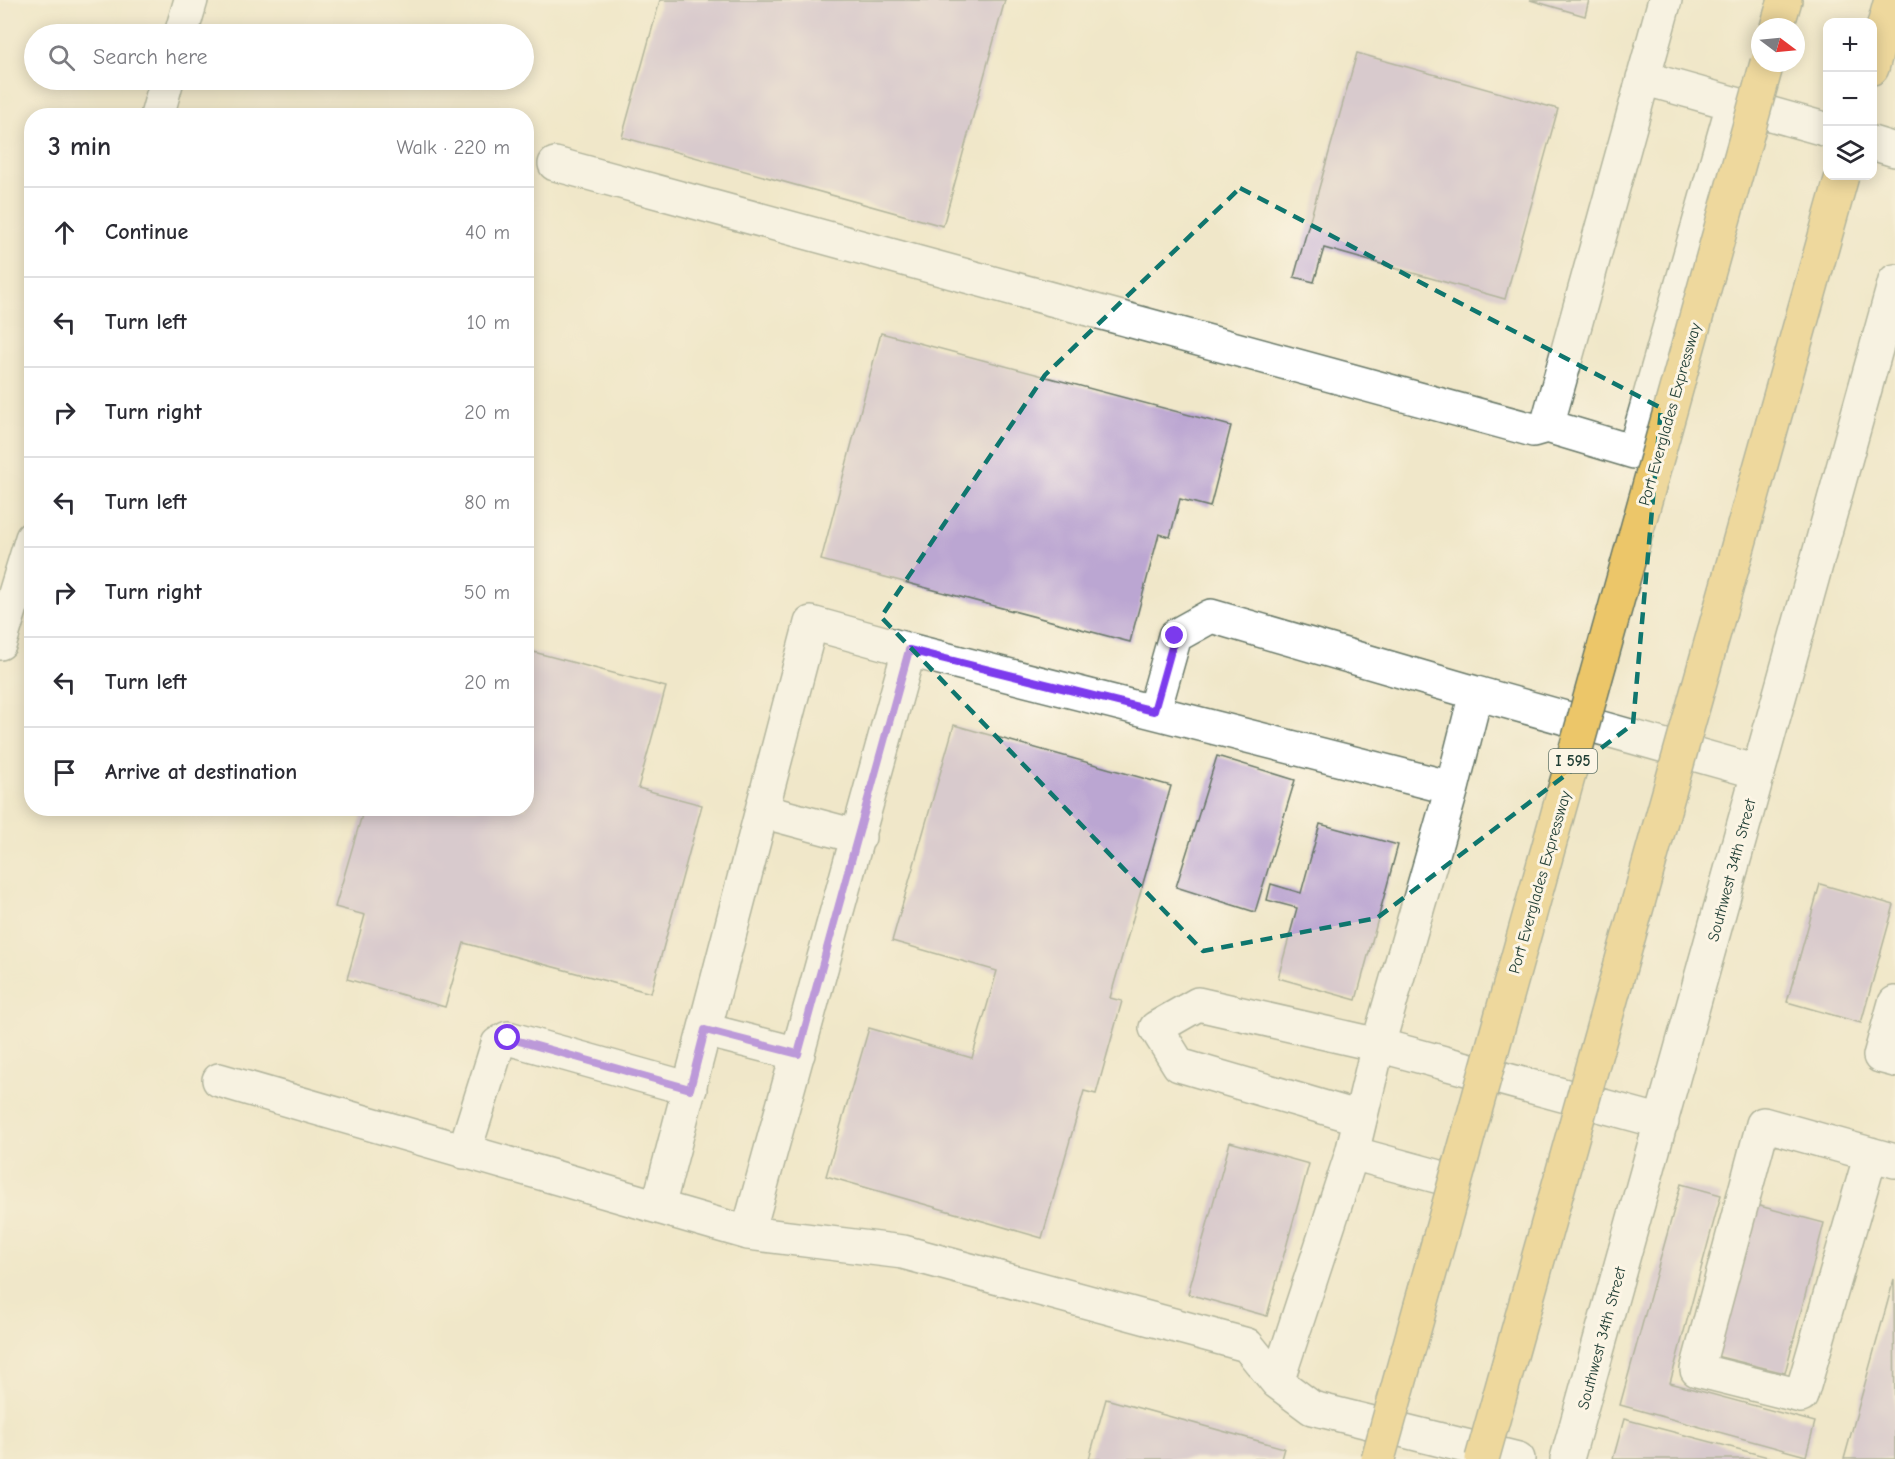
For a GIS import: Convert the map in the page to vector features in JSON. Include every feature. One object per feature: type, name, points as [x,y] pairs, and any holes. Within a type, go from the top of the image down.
[{"type":"highway","points":[[1780,18],[1785,0]]},
{"type":"highway","points":[[1877,51],[1892,0]]},
{"type":"highway","name":"Port Everglades Expressway","points":[[1378,1459],[1764,72]]},
{"type":"highway","points":[[1482,1459],[1841,180]]},
{"type":"street","points":[[184,24],[191,0]]},
{"type":"street","points":[[1547,426],[1665,0]]},
{"type":"street","points":[[1643,78],[1823,129]]},
{"type":"street","points":[[159,108],[164,90]]},
{"type":"street","points":[[555,164],[1533,430],[1547,426],[1635,452],[1733,104]]},
{"type":"street","points":[[1877,145],[1895,150]]},
{"type":"street","name":"Southwest 34th Street","points":[[1567,1459],[1758,772],[1887,340],[1894,286]]},
{"type":"street","points":[[0,643],[24,564]]},
{"type":"street","points":[[1154,711],[1175,636],[1211,616],[1758,772]]},
{"type":"street","points":[[658,1207],[811,623],[1452,788]]},
{"type":"street","points":[[748,1233],[909,650]]},
{"type":"street","points":[[1277,1382],[1352,1153],[1378,1045],[1452,788],[1476,693]]},
{"type":"street","points":[[762,812],[859,837]]},
{"type":"street","points":[[1360,1118],[1179,1065],[1156,1028],[1198,1004],[1378,1045],[1662,1122]]},
{"type":"street","points":[[1895,1004],[1880,1056],[1895,1060]]},
{"type":"street","points":[[705,1030],[798,1054]]},
{"type":"street","points":[[464,1152],[498,1044],[508,1038],[690,1089]]},
{"type":"street","points":[[219,1080],[748,1233],[903,1252],[1247,1345],[1277,1382],[1312,1408],[1518,1459]]},
{"type":"street","points":[[1763,1124],[1883,1157],[1801,1396],[1697,1370],[1763,1124]]},
{"type":"street","points":[[1352,1153],[1436,1176]]},
{"type":"highlighted area","points":[[1240,188],[1661,408],[1633,724],[1377,918],[1203,951],[881,617],[1045,375]]},
{"type":"building","points":[[660,0],[1005,0],[943,226],[622,137]]},
{"type":"building","points":[[1530,0],[1589,0],[1585,16]]},
{"type":"building","points":[[1357,53],[1558,109],[1505,299],[1324,248],[1314,282],[1294,277]]},
{"type":"building","points":[[881,333],[1231,426],[1210,507],[1180,499],[1170,537],[1159,534],[1130,642],[821,560]]},
{"type":"building","points":[[534,652],[666,687],[638,788],[702,805],[651,993],[464,943],[445,1007],[347,979],[365,915],[335,907],[362,816],[534,816]]},
{"type":"building","points":[[954,725],[1171,786],[1110,998],[1122,1001],[1096,1094],[1084,1091],[1042,1238],[826,1176],[869,1028],[972,1058],[997,971],[892,941]]},
{"type":"building","points":[[1217,756],[1295,780],[1255,912],[1176,887]]},
{"type":"building","points":[[1320,824],[1398,845],[1356,1000],[1278,978],[1297,908],[1267,900],[1271,884],[1301,893]]},
{"type":"building","points":[[1820,884],[1894,905],[1861,1023],[1787,1002]]},
{"type":"building","points":[[1230,1142],[1309,1164],[1267,1316],[1188,1294]]},
{"type":"building","points":[[1681,1184],[1721,1195],[1670,1383],[1815,1422],[1806,1456],[1620,1405]]},
{"type":"building","points":[[1752,1204],[1824,1223],[1785,1373],[1712,1355]]},
{"type":"building","points":[[1894,1279],[1895,1459],[1844,1459]]},
{"type":"building","points":[[1106,1399],[1284,1448],[1281,1459],[1089,1459]]},
{"type":"building","points":[[1624,1419],[1772,1458],[1772,1459],[1613,1459]]},
{"type":"route","points":[[508,1038],[690,1089],[705,1030],[798,1054],[909,650],[1154,711],[1175,636]]}]
